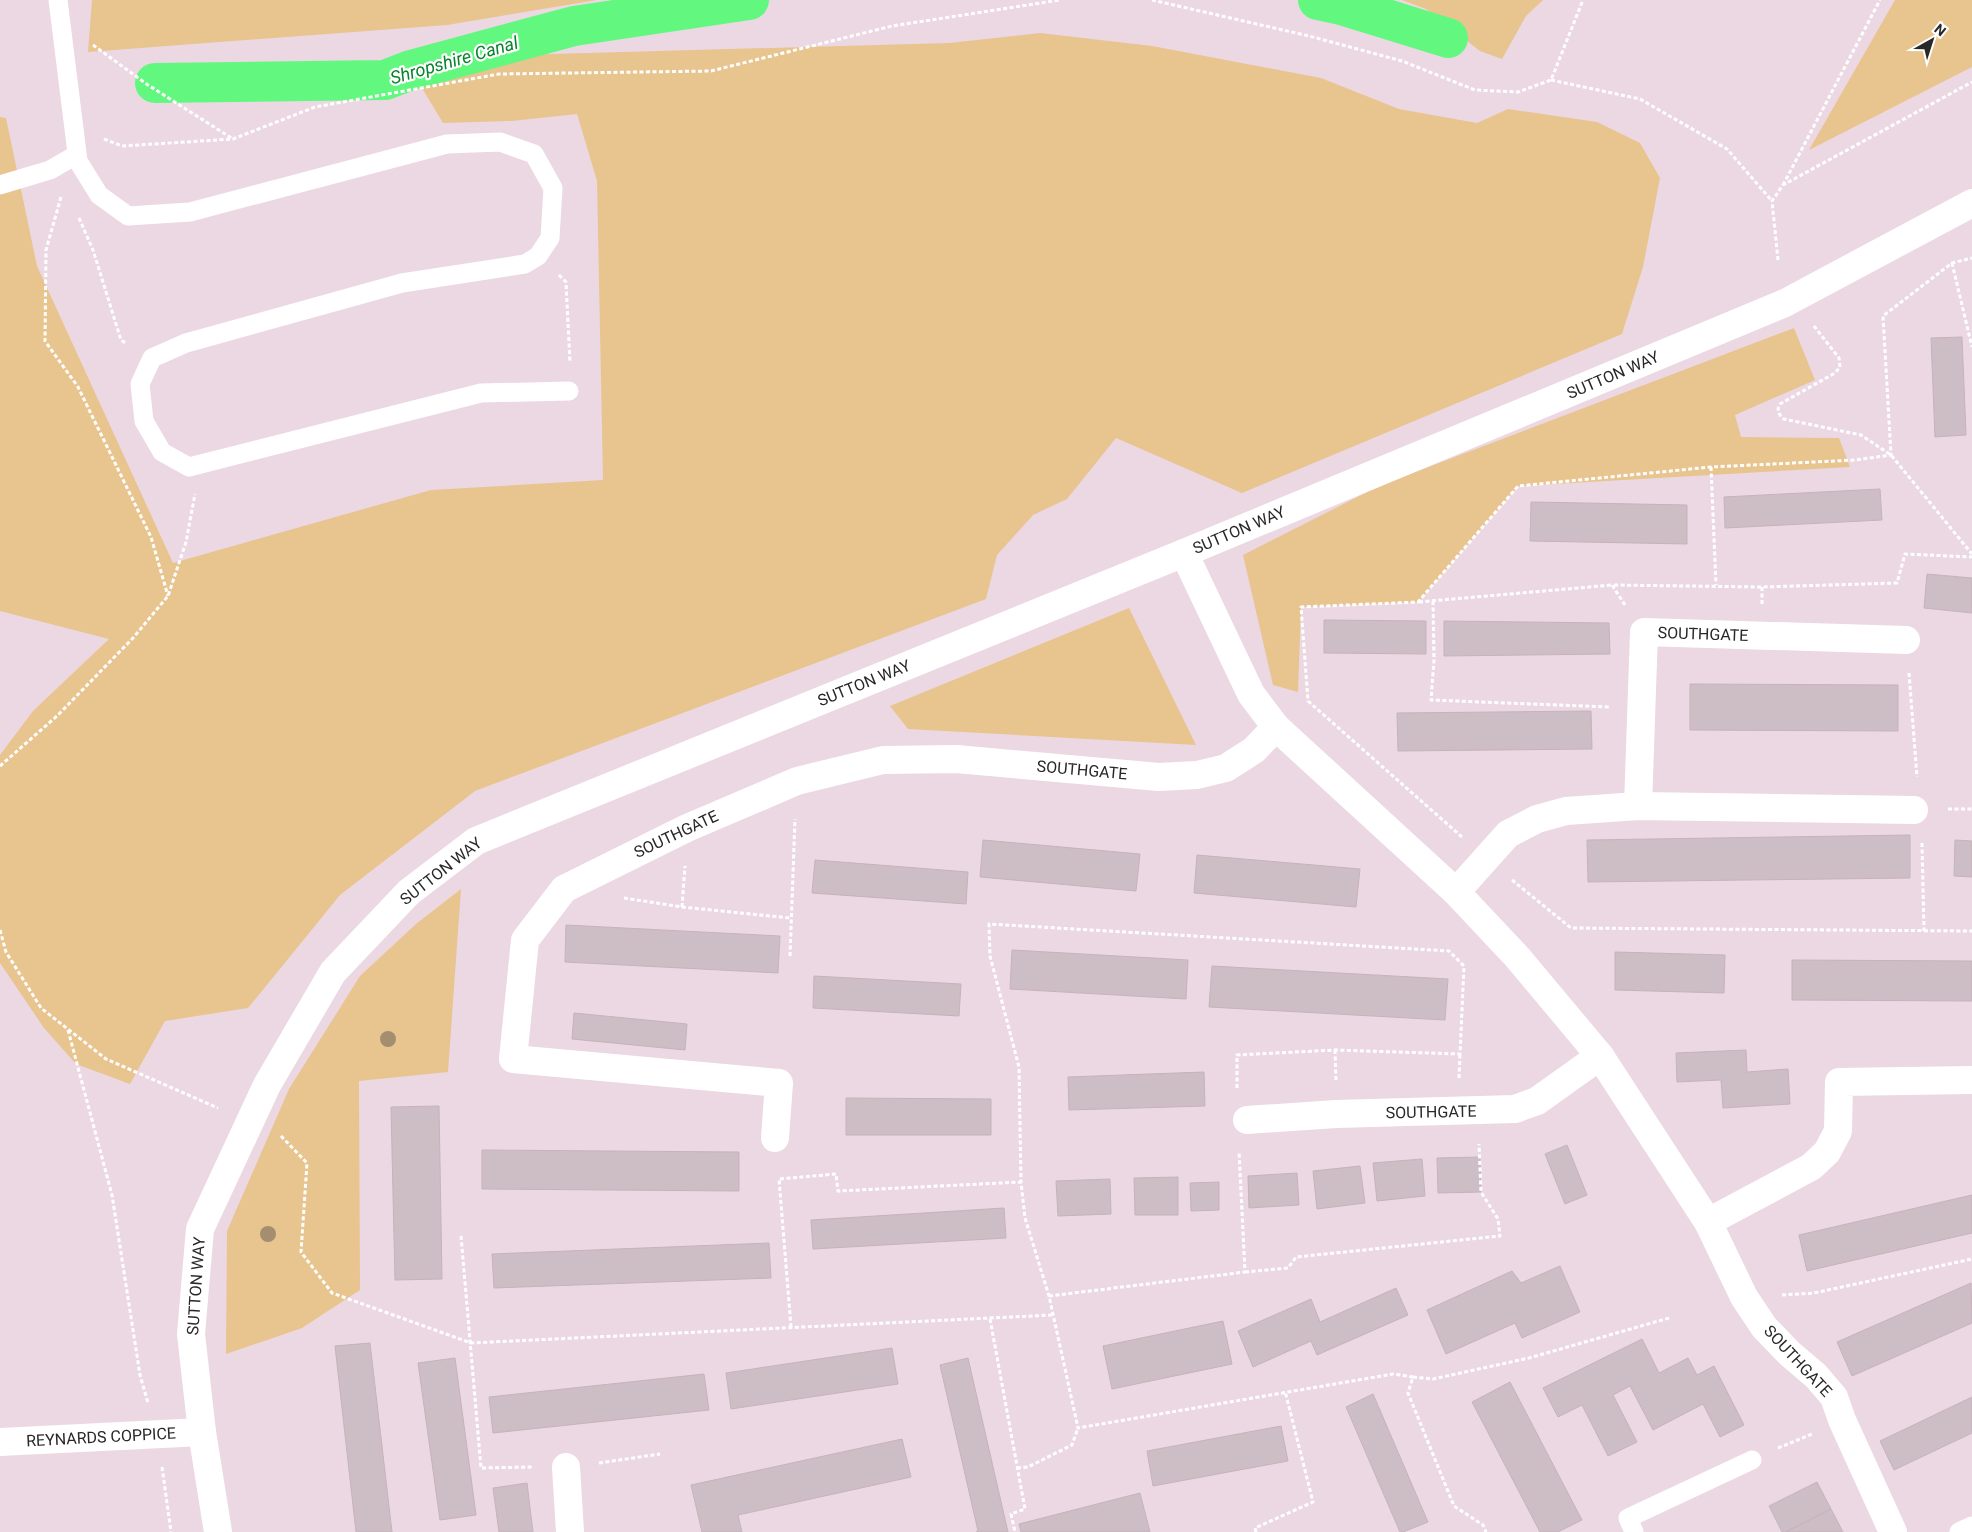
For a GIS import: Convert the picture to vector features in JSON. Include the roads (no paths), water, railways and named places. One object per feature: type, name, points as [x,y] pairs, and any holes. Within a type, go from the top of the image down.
[{"type":"street","name":"SUTTON WAY","points":[[218,1532],[202,1432],[191,1334],[200,1229],[267,1085],[333,972],[409,892],[476,841],[1184,553],[1785,303],[1972,203]]},
{"type":"street","name":"SOUTHGATE","points":[[1184,553],[1251,694],[1276,727],[1456,892],[1518,958],[1600,1056],[1708,1222],[1744,1297],[1764,1327],[1816,1376],[1834,1397],[1842,1420],[1893,1532]]},
{"type":"street","name":"SOUTHGATE","points":[[1638,806],[1644,632],[1906,640]]},
{"type":"street","name":"SOUTHGATE","points":[[775,1138],[779,1083],[513,1059],[525,940],[564,889],[687,828],[797,781],[884,760],[956,759],[1159,777],[1197,775],[1226,768],[1254,750],[1276,727]]},
{"type":"street","points":[[1456,892],[1508,834],[1537,819],[1566,811],[1638,806],[1916,798]]},
{"type":"street","name":"SOUTHGATE","points":[[1247,1120],[1336,1114],[1515,1109],[1537,1101],[1600,1056]]},
{"type":"street","points":[[1708,1222],[1811,1167],[1827,1152],[1838,1130],[1839,1082],[1972,1080]]},
{"type":"street","name":"REYNARDS COPPICE","points":[[0,1442],[202,1432]]},
{"type":"street","points":[[566,1467],[570,1532]]},
{"type":"lane","points":[[58,0],[77,155],[99,195],[128,216],[190,212],[447,144],[500,142],[534,154],[553,188],[550,238],[538,256],[525,264],[402,283],[186,344],[152,358],[140,384],[144,421],[162,452],[188,467],[481,393],[569,391]]},
{"type":"lane","points":[[0,185],[50,170],[77,155]]},
{"type":"lane","points":[[1634,1532],[1628,1518],[1752,1460]]},
{"type":"lane","points":[[1959,1532],[1972,1526]]},
{"type":"waterway","name":"Shropshire Canal","points":[[155,83],[385,80],[411,70],[574,26],[749,0]]},
{"type":"waterway","name":"Shropshire Canal","points":[[1318,0],[1341,5],[1448,38]]}]
